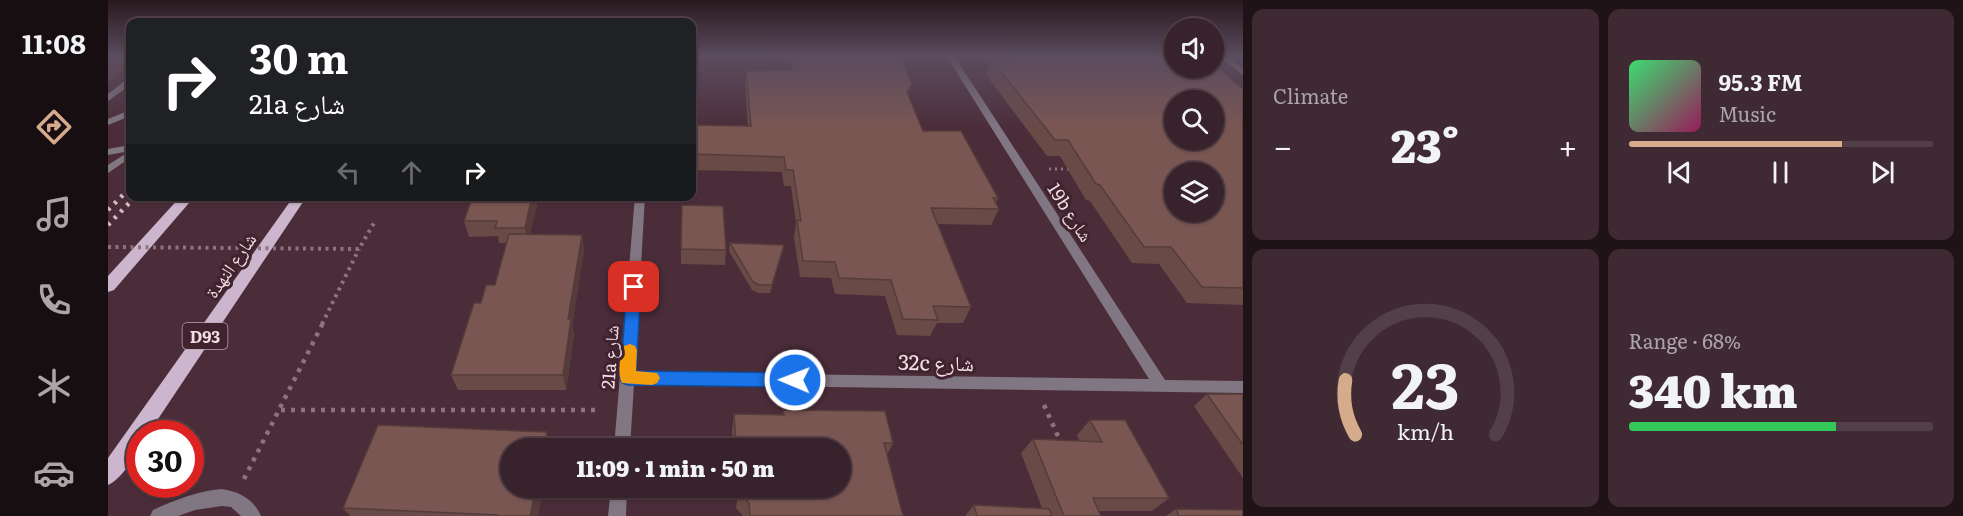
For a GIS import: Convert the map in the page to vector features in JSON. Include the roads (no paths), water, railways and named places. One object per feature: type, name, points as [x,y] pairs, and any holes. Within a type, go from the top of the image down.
[{"type":"main road","points":[[108,286],[184,201]]},
{"type":"main road","name":"شارع النهدة","points":[[108,475],[298,201]]},
{"type":"street","name":"19b شارع","points":[[966,81],[1161,386]]},
{"type":"street","points":[[108,98],[126,84]]},
{"type":"street","points":[[108,122],[126,115]]},
{"type":"street","points":[[108,152],[126,149]]},
{"type":"street","points":[[108,170],[126,157]]},
{"type":"street","name":"21a شارع","points":[[623,438],[640,201]]},
{"type":"street","name":"32c شارع","points":[[628,378],[1243,387]]},
{"type":"street","points":[[159,516],[185,505],[213,498],[233,498],[248,507],[252,516]]},
{"type":"street","points":[[617,516],[618,498]]},
{"type":"railway","points":[[108,210],[126,192]]},
{"type":"railway","points":[[108,225],[131,201]]}]
